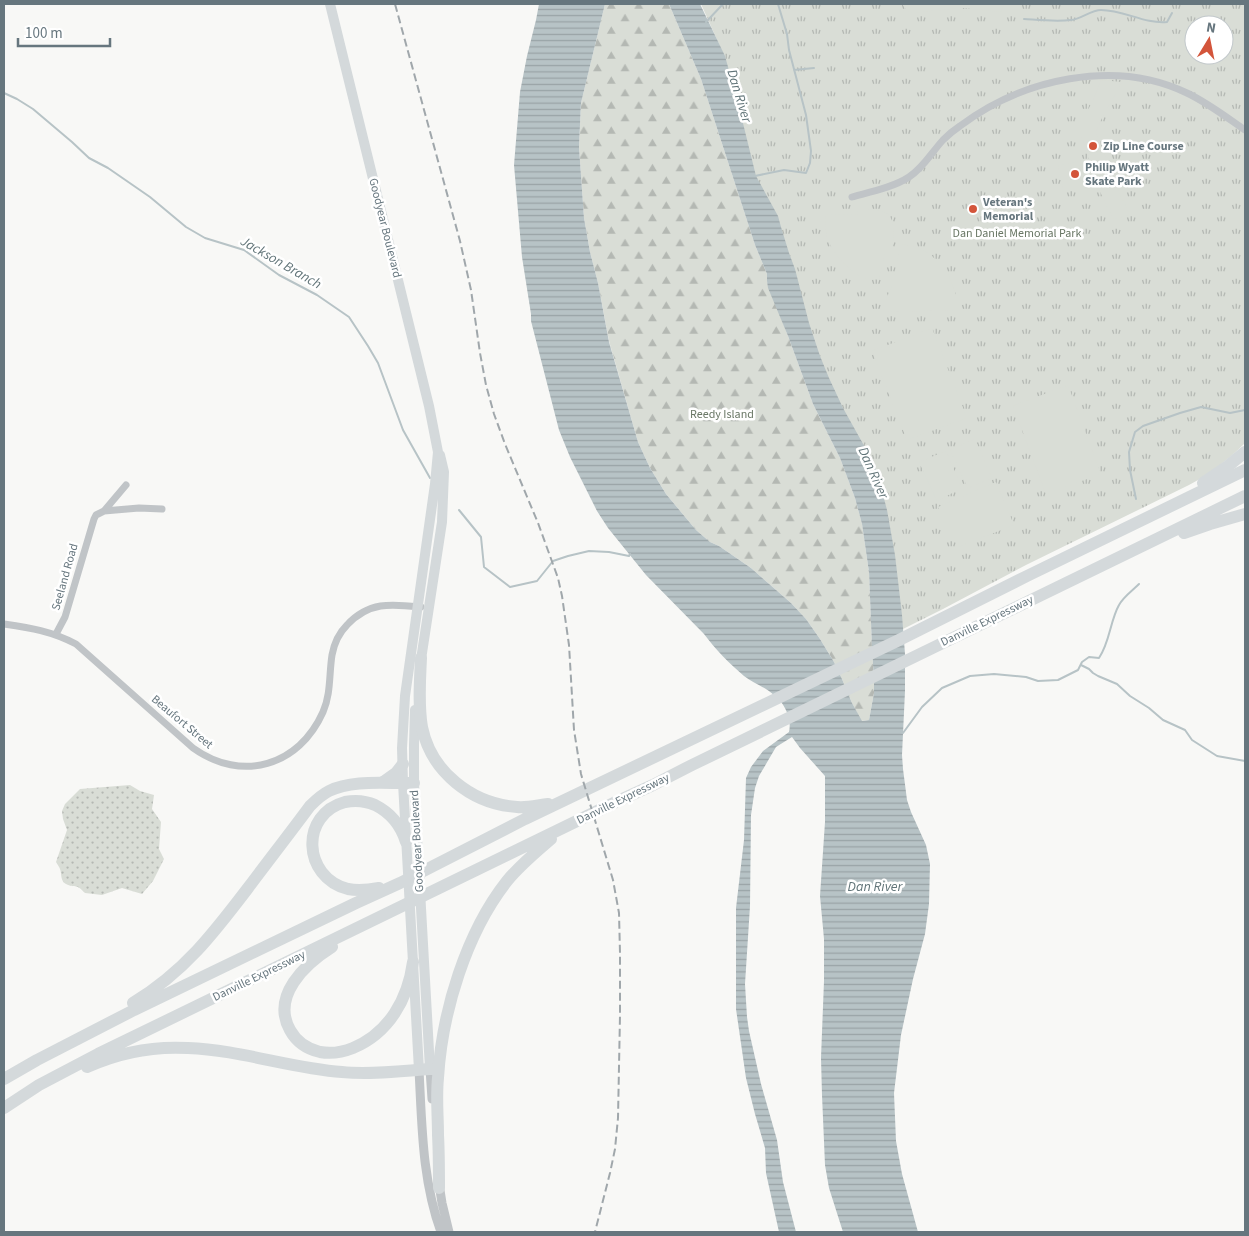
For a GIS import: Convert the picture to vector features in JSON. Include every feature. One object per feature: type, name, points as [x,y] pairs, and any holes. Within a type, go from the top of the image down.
[{"type":"highway","points":[[1104,539],[1115,530],[1208,480],[1245,452]]},
{"type":"highway","name":"Danville Expressway","points":[[4,1079],[142,1006],[394,886],[613,777],[1245,470]]},
{"type":"highway","name":"Danville Expressway","points":[[4,1108],[28,1092],[98,1054],[1245,496]]},
{"type":"highway","points":[[1074,579],[1092,576],[1180,535],[1245,514]]},
{"type":"highway","points":[[422,658],[422,727],[432,754],[452,780],[477,797],[494,803],[518,807],[564,801]]},
{"type":"highway","points":[[382,783],[396,773],[403,764]]},
{"type":"highway","points":[[37,1060],[64,1040],[125,1009],[190,959],[219,926],[318,798],[327,792],[349,785],[409,783]]},
{"type":"highway","points":[[394,886],[358,890],[332,882],[326,878],[317,866],[313,853],[313,837],[319,822],[329,810],[341,804],[357,801],[373,804],[391,816],[401,828],[410,844]]},
{"type":"highway","points":[[439,1188],[438,1077],[445,1026],[457,981],[475,935],[496,896],[519,867],[566,827]]},
{"type":"highway","points":[[365,925],[362,931],[331,948],[309,964],[292,985],[286,998],[285,1016],[289,1028],[304,1045],[320,1052],[340,1052],[361,1045],[378,1034],[392,1019],[405,994],[413,962]]},
{"type":"highway","points":[[28,1092],[112,1058],[133,1052],[169,1048],[212,1050],[342,1072],[378,1073],[424,1070]]},
{"type":"main road","name":"Goodyear Boulevard","points":[[330,4],[444,472],[444,508],[422,658],[409,783],[411,935],[424,1070]]},
{"type":"main road","name":"Goodyear Boulevard","points":[[409,783],[403,764],[402,748],[405,696],[438,452]]},
{"type":"main road","name":"Goodyear Boulevard","points":[[410,844],[422,929],[424,1070]]},
{"type":"street","points":[[852,197],[893,184],[910,176],[950,134],[983,111],[1029,89],[1071,78],[1117,76],[1144,79],[1166,85],[1201,100],[1245,130]]},
{"type":"street","name":"Seeland Road","points":[[56,634],[65,617],[94,519],[96,515],[104,511],[126,485]]},
{"type":"street","points":[[104,511],[138,508],[162,509]]},
{"type":"street","name":"Beaufort Street","points":[[56,634],[76,644],[200,754],[228,765],[249,766],[263,765],[288,754],[302,744],[316,727],[327,700],[335,645],[344,628],[351,620],[366,610],[381,605],[391,604],[429,608]]},
{"type":"street","points":[[4,624],[56,634]]},
{"type":"street","name":"Goodyear Boulevard","points":[[424,1070],[434,1136],[439,1188],[449,1232]]},
{"type":"street","name":"Goodyear Boulevard","points":[[424,1070],[422,1143],[433,1208],[441,1232]]},
{"type":"green space","name":"Reedy Island","points":[[605,4],[669,4],[701,79],[755,245],[767,274],[767,281],[813,404],[840,458],[855,498],[862,524],[869,572],[874,681],[874,693],[869,720],[861,721],[834,662],[806,619],[791,603],[751,568],[710,542],[696,530],[666,494],[650,468],[638,442],[609,341],[584,218],[579,147],[581,103]]},
{"type":"green space","name":"Dan Daniel Memorial Park","points":[[701,4],[1245,4],[1245,443],[1218,466],[1189,485],[1026,565],[899,631],[823,371],[755,178],[723,53]]},
{"type":"green space","points":[[902,4],[1004,4],[1001,12],[963,8],[909,13]]},
{"type":"green space","name":"Zip Line Course","points":[[1101,80],[1122,82],[1096,132],[1116,186],[1130,215],[1113,219],[1095,181],[1081,135],[1081,124]]},
{"type":"green space","name":"Philip Wyatt Skate Park","points":[[1088,159],[1093,182],[1063,188],[1058,166]]},
{"type":"green space","points":[[858,209],[879,210],[886,213],[893,223],[892,251],[885,252],[879,280],[867,279],[855,273],[833,250],[827,237],[826,214],[857,215]]},
{"type":"green space","points":[[901,244],[918,247],[932,256],[947,271],[955,292],[955,310],[889,312],[886,299],[892,286]]},
{"type":"green space","points":[[932,328],[967,418],[907,440],[872,351]]},
{"type":"green space","points":[[1068,385],[1101,474],[1046,494],[1013,406]]},
{"type":"green space","points":[[975,439],[992,478],[968,488],[950,450]]},
{"type":"green space","points":[[946,451],[962,488],[937,501],[919,462]]},
{"type":"green space","points":[[996,482],[1014,525],[958,547],[938,507]]},
{"type":"green space","points":[[130,785],[140,791],[154,795],[152,809],[161,822],[159,849],[164,859],[153,881],[142,894],[122,888],[102,895],[85,893],[77,887],[66,884],[56,862],[67,830],[62,811],[65,804],[80,789]]},
{"type":"water","name":"Dan River","points":[[539,4],[605,4],[581,103],[579,147],[584,218],[609,342],[638,442],[650,468],[666,494],[696,530],[710,542],[751,568],[791,603],[806,619],[834,662],[862,721],[869,720],[874,693],[874,681],[869,572],[862,524],[855,498],[840,458],[813,404],[768,288],[767,274],[755,245],[701,79],[669,4],[700,4],[725,56],[756,176],[778,216],[820,356],[843,408],[877,472],[887,510],[895,555],[902,615],[905,691],[902,755],[907,800],[926,845],[930,864],[929,904],[925,934],[901,1035],[894,1093],[896,1141],[902,1174],[918,1232],[843,1232],[829,1188],[825,1165],[821,1058],[824,939],[820,896],[825,822],[825,776],[792,737],[776,747],[759,776],[755,788],[751,815],[750,906],[745,984],[749,1031],[761,1084],[777,1140],[783,1182],[796,1232],[779,1232],[766,1173],[765,1148],[746,1078],[736,1009],[736,908],[744,840],[746,778],[751,767],[763,751],[789,732],[790,727],[787,712],[778,699],[744,676],[728,661],[646,575],[608,528],[597,511],[570,457],[559,430],[531,321],[522,257],[514,165],[520,92]]},
{"type":"waterway","points":[[706,22],[723,4]]},
{"type":"waterway","points":[[755,176],[784,170],[806,173],[810,163],[811,151],[806,115],[778,4]]},
{"type":"waterway","points":[[1024,19],[1071,20],[1101,10],[1118,12],[1150,21],[1167,22],[1172,13]]},
{"type":"waterway","points":[[794,70],[814,68]]},
{"type":"waterway","name":"Jackson Branch","points":[[4,93],[33,109],[89,158],[108,168],[150,197],[186,227],[205,238],[244,250],[279,275],[317,295],[349,317],[378,363],[403,430],[430,478]]},
{"type":"waterway","points":[[1136,499],[1130,470],[1129,452],[1135,432],[1143,426],[1201,407],[1230,413],[1245,410]]},
{"type":"waterway","name":"Jackson Branch","points":[[459,510],[481,537],[484,567],[510,587],[537,581],[553,561],[568,556],[589,551],[629,556],[630,554]]},
{"type":"waterway","points":[[901,732],[903,733],[922,707],[942,688],[970,676],[994,674],[1026,677],[1038,681],[1058,680],[1078,670],[1082,662],[1089,657],[1099,658],[1106,645],[1119,605],[1139,584]]},
{"type":"waterway","points":[[1081,665],[1098,676],[1117,684],[1163,720],[1185,730],[1192,740],[1217,756],[1245,761]]},
{"type":"railway","points":[[395,4],[460,241],[471,290],[486,385],[494,414],[558,578],[569,645],[574,730],[581,774],[613,880],[619,913],[618,1118],[615,1149],[595,1232]]},
{"type":"place","name":"Zip Line Course","points":[[1093,146]]},
{"type":"place","name":"Philip Wyatt Skate Park","points":[[1075,174]]},
{"type":"place","name":"Veteran's Memorial","points":[[973,209]]}]
